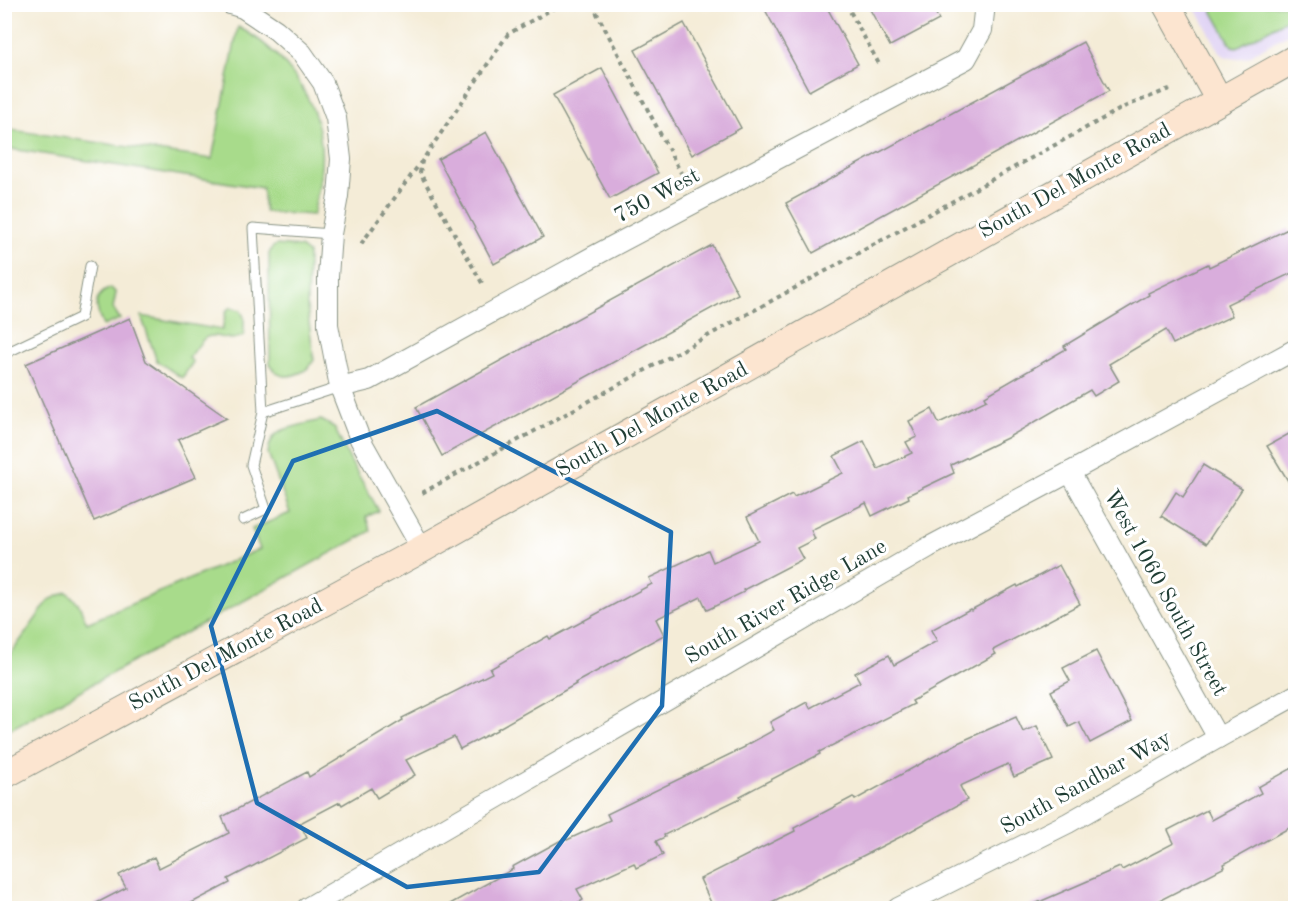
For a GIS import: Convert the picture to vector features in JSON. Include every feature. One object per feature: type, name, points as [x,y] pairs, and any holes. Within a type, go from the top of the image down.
[{"type":"street","points":[[230,4],[243,8],[276,30],[302,53],[323,83],[336,118],[341,159],[338,196],[331,234],[328,325],[340,387],[360,439],[422,549]]},
{"type":"street","name":"750 West","points":[[340,387],[369,380],[584,261],[966,59],[982,30],[985,4]]},
{"type":"street","points":[[1166,4],[1219,100]]},
{"type":"street","name":"South Del Monte Road","points":[[4,775],[422,549],[1296,58]]},
{"type":"street","name":"South River Ridge Lane","points":[[307,909],[929,547],[1296,349]]},
{"type":"street","name":"West 1060 South Street","points":[[1070,472],[1218,738]]},
{"type":"street","name":"South Sandbar Way","points":[[898,909],[1068,824],[1296,695]]},
{"type":"lane","points":[[243,520],[266,509],[251,465],[263,412],[253,228],[331,234]]},
{"type":"lane","points":[[4,354],[81,317],[90,266]]},
{"type":"lane","points":[[263,412],[340,387]]},
{"type":"path","points":[[361,244],[422,161],[508,34],[561,4]]},
{"type":"path","points":[[592,4],[681,173]]},
{"type":"path","points":[[846,4],[879,64]]},
{"type":"path","points":[[422,493],[1125,107],[1172,88]]},
{"type":"path","points":[[422,161],[420,173],[482,283]]},
{"type":"highlighted area","points":[[437,411],[671,532],[662,706],[539,872],[407,887],[257,803],[211,626],[293,461]]},
{"type":"shaded area","points":[[1194,5],[1295,5],[1295,30],[1247,57],[1235,59],[1224,56],[1218,49]]},
{"type":"green space","points":[[1209,5],[1295,5],[1295,15],[1237,47],[1232,46]]},
{"type":"green space","points":[[238,27],[267,46],[280,58],[302,87],[310,103],[320,136],[321,156],[319,185],[313,215],[265,212],[262,188],[5,148],[5,129],[212,159]]},
{"type":"green space","points":[[276,245],[300,247],[308,253],[307,307],[314,360],[305,370],[289,376],[280,375],[270,364],[269,254]]},
{"type":"green space","points":[[111,288],[116,293],[113,308],[120,319],[103,326],[97,304],[100,295]]},
{"type":"green space","points":[[231,307],[240,310],[244,317],[244,335],[233,339],[213,336],[205,338],[189,358],[193,362],[182,378],[157,361],[141,316],[222,330],[226,311]]},
{"type":"green space","points":[[321,420],[334,427],[379,511],[366,517],[371,531],[5,732],[5,662],[49,600],[67,592],[78,603],[87,623],[260,549],[252,529],[290,513],[268,453],[271,441],[283,430]]},
{"type":"building","points":[[762,4],[825,4],[858,64],[809,91]]},
{"type":"building","points":[[867,4],[931,4],[939,20],[890,46]]},
{"type":"building","points":[[684,23],[741,128],[692,155],[635,50]]},
{"type":"building","points":[[1083,42],[1109,91],[813,253],[786,203]]},
{"type":"building","points":[[602,68],[658,173],[610,199],[553,95]]},
{"type":"building","points":[[486,132],[543,237],[494,264],[438,159]]},
{"type":"building","points":[[1288,229],[1296,244],[1296,271],[1227,304],[1232,316],[1173,344],[1166,330],[1109,364],[1119,381],[1094,396],[1090,390],[1007,438],[951,465],[954,473],[908,495],[909,498],[872,516],[866,503],[811,530],[815,539],[797,548],[803,559],[707,610],[701,597],[656,619],[664,635],[460,749],[454,737],[406,760],[415,775],[377,798],[371,788],[342,805],[340,802],[300,823],[307,838],[228,879],[230,883],[180,909],[85,909],[126,888],[119,875],[154,857],[159,868],[229,833],[222,817],[307,772],[309,777],[403,720],[402,718],[492,673],[490,669],[548,636],[550,639],[652,584],[649,578],[708,550],[713,562],[759,541],[747,517],[792,494],[794,497],[843,473],[834,456],[864,441],[878,469],[912,453],[906,442],[917,437],[909,421],[932,409],[939,423],[987,400],[985,396],[1066,349],[1064,346],[1149,295],[1148,293]]},
{"type":"building","points":[[712,245],[738,294],[442,456],[416,407]]},
{"type":"building","points":[[130,318],[146,361],[227,418],[178,440],[196,477],[94,521],[26,364]]},
{"type":"building","points":[[1296,430],[1296,494],[1267,446]]},
{"type":"building","points":[[1203,465],[1242,489],[1206,544],[1161,516],[1176,492],[1183,497]]},
{"type":"building","points":[[1059,565],[1080,604],[993,650],[996,654],[912,701],[914,704],[819,752],[820,754],[740,796],[741,798],[664,835],[665,837],[656,841],[663,855],[636,868],[634,863],[577,889],[583,900],[568,909],[563,901],[548,909],[441,909],[565,838],[567,840],[610,820],[607,814],[745,747],[774,730],[770,722],[807,702],[810,708],[860,682],[855,673],[889,655],[894,665],[937,641],[931,630]]},
{"type":"building","points":[[1096,651],[1132,721],[1090,743],[1079,722],[1069,727],[1051,691],[1070,681],[1063,668]]},
{"type":"building","points":[[1016,717],[1023,732],[1037,726],[1053,760],[1014,777],[1008,764],[960,786],[967,800],[900,837],[758,909],[714,909],[700,879],[795,831],[794,828],[853,797],[855,800],[960,742]]},
{"type":"building","points":[[1296,766],[1296,824],[1224,864],[1225,867],[1143,909],[1023,909],[1120,867],[1122,870],[1174,843],[1168,830],[1207,810],[1212,820],[1261,793],[1258,787]]}]
